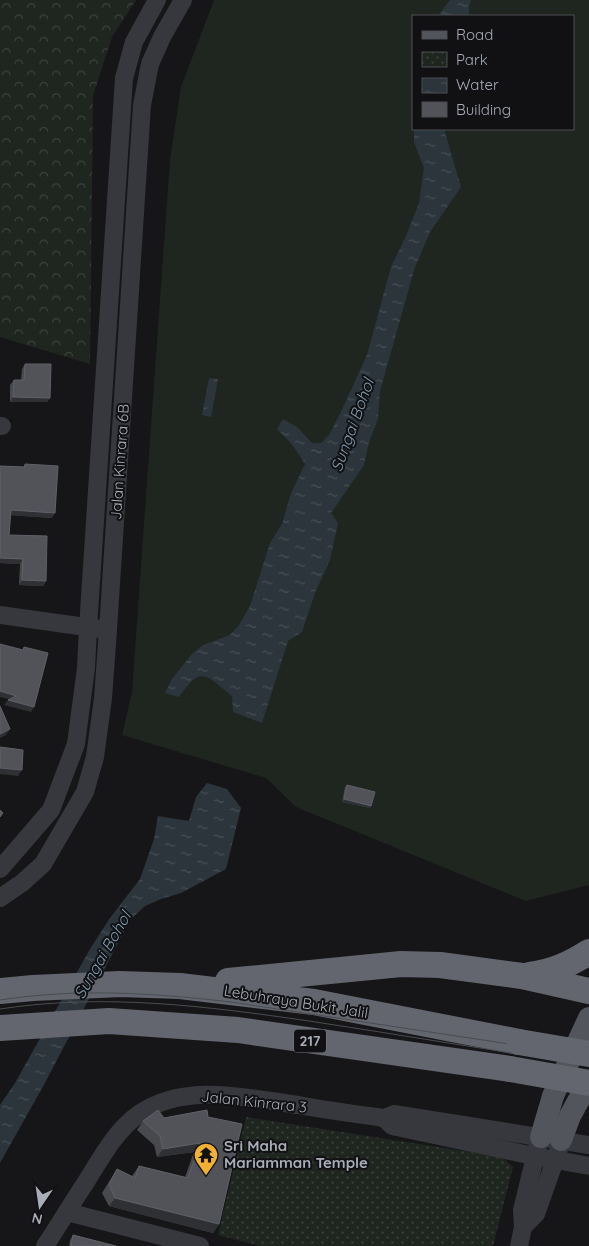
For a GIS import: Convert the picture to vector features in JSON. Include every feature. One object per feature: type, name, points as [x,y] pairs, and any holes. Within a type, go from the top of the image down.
[{"type":"highway","points":[[522,976],[559,969],[589,952]]},
{"type":"highway","points":[[180,986],[401,964],[440,965],[522,976],[589,991]]},
{"type":"highway","name":"Lebuhraya Bukit Jalil","points":[[0,991],[120,984],[180,986],[314,1002],[589,1054]]},
{"type":"highway","name":"217","points":[[9,1027],[109,1021],[238,1030],[589,1082]]},
{"type":"main road","points":[[548,1148],[554,1096],[589,1018]]},
{"type":"main road","points":[[548,1148],[570,1116],[589,1082]]},
{"type":"street","name":"Jalan Kinrara 6B","points":[[0,869],[51,810],[76,744],[86,668],[123,87],[134,42],[157,0]]},
{"type":"street","name":"Jalan Kinrara 6B","points":[[0,898],[22,884],[43,864],[85,792],[95,757],[103,698],[108,630],[142,105],[150,64],[162,36],[183,0]]},
{"type":"street","points":[[0,615],[108,630]]},
{"type":"street","name":"Jalan Kinrara 3","points":[[45,1246],[99,1160],[125,1127],[139,1114],[156,1104],[178,1098],[202,1095],[231,1096],[384,1118],[394,1114],[548,1148]]},
{"type":"street","points":[[548,1148],[589,1145]]},
{"type":"street","points":[[548,1148],[589,1166]]},
{"type":"street","points":[[519,1246],[524,1227],[522,1210],[548,1148]]},
{"type":"street","points":[[67,1212],[200,1246]]},
{"type":"green space","points":[[0,0],[136,0],[112,37],[93,96],[90,364],[0,337]]},
{"type":"green space","points":[[214,0],[589,0],[589,885],[526,901],[296,807],[266,778],[122,735],[132,692],[170,160],[181,87]]},
{"type":"green space","points":[[246,1117],[502,1157],[513,1167],[493,1246],[260,1246],[218,1235]]},
{"type":"water","points":[[450,0],[471,0],[469,15],[439,15]]},
{"type":"water","name":"Sungai Bohol","points":[[414,130],[444,130],[461,187],[430,232],[415,267],[380,391],[378,419],[369,442],[364,465],[331,513],[338,523],[330,560],[315,593],[302,632],[288,641],[262,723],[233,712],[232,696],[204,676],[193,680],[179,697],[165,693],[172,679],[192,654],[203,645],[230,635],[239,625],[250,606],[270,543],[282,524],[291,493],[305,464],[291,443],[277,429],[283,419],[297,427],[312,443],[321,443],[329,435],[367,355],[391,267],[419,203],[424,168],[414,142]]},
{"type":"water","points":[[209,378],[218,379],[211,417],[202,415]]},
{"type":"water","name":"Sungai Bohol","points":[[207,783],[227,789],[241,808],[226,869],[181,893],[145,906],[130,920],[46,1081],[0,1163],[0,1105],[15,1083],[90,949],[110,918],[140,879],[154,839],[158,816],[189,821],[196,797]]},
{"type":"building","points":[[25,364],[51,364],[50,398],[13,397],[14,380],[24,380]]},
{"type":"building","points":[[25,464],[58,466],[55,513],[11,510],[9,535],[47,536],[46,581],[22,580],[23,559],[0,558],[0,466],[25,467]]},
{"type":"building","points":[[0,644],[23,650],[24,647],[48,653],[34,707],[8,700],[16,696],[0,691]]},
{"type":"building","points":[[0,706],[10,729],[0,734]]},
{"type":"building","points":[[0,747],[23,750],[22,770],[0,768]]},
{"type":"building","points":[[347,785],[375,792],[371,806],[344,799]]},
{"type":"building","name":"Sri Maha Mariamman Temple","points":[[158,1110],[164,1118],[207,1110],[208,1117],[242,1124],[219,1224],[115,1198],[109,1184],[117,1169],[135,1178],[139,1166],[188,1178],[200,1143],[163,1149],[160,1136],[143,1121]]},
{"type":"building","points":[[73,1235],[116,1246],[71,1246]]},
{"type":"tram line","points":[[0,1000],[29,996],[87,993],[144,994],[202,999],[589,1056]]},
{"type":"tram line","points":[[0,1009],[77,1002],[154,1003],[193,1006],[309,1021],[589,1065]]},
{"type":"place","name":"Sri Maha Mariamman Temple","points":[[206,1176]]}]
